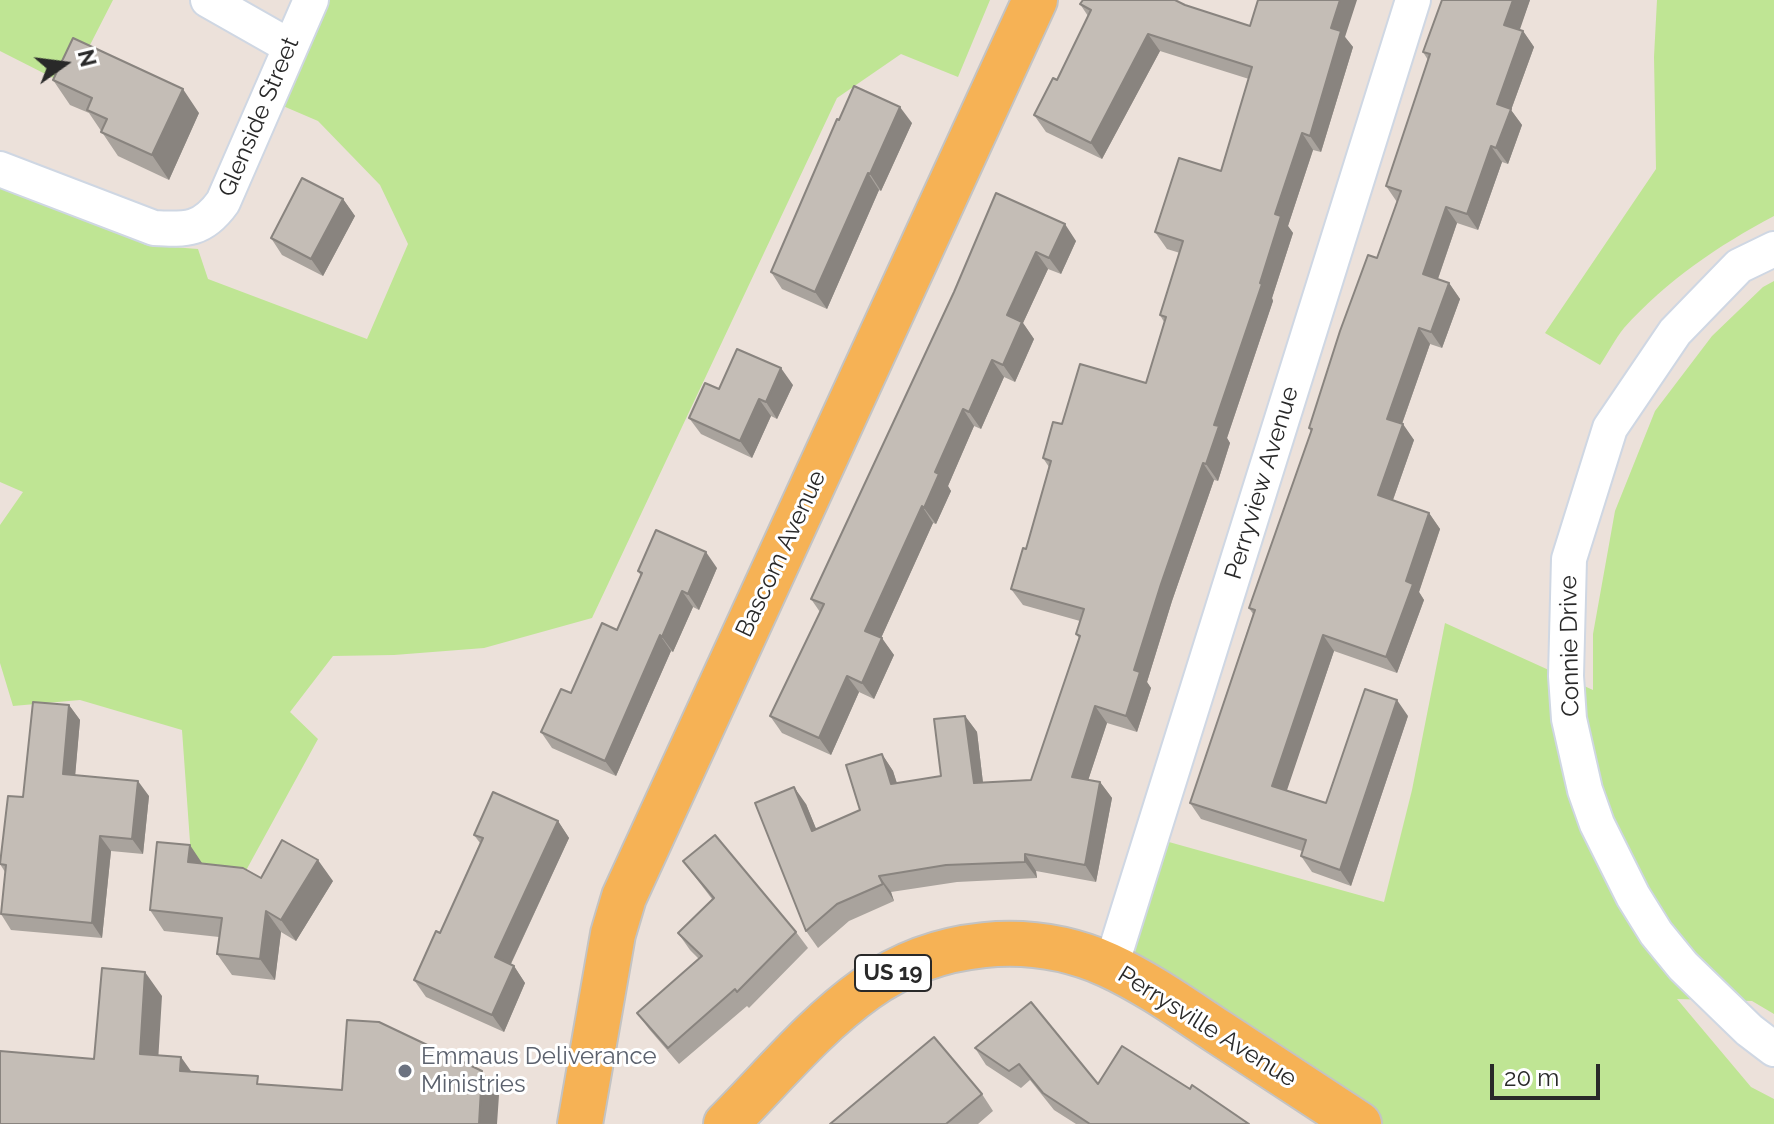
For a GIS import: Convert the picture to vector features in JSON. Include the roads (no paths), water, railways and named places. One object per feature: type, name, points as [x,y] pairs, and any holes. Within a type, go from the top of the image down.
[{"type":"main road","name":"Bascom Avenue","points":[[580,1124],[613,934],[624,897],[1035,0]]},
{"type":"main road","name":"Perrysville Avenue","points":[[726,1124],[867,988],[913,963],[962,948],[1016,944],[1065,950],[1111,966],[1160,994],[1359,1124]]},
{"type":"street","points":[[208,0],[289,46]]},
{"type":"street","name":"Glenside Street","points":[[0,169],[132,222],[154,228],[196,226],[213,216],[223,202],[311,0]]},
{"type":"street","name":"Perryview Avenue","points":[[1111,966],[1413,0]]},
{"type":"street","name":"Connie Drive","points":[[1774,249],[1739,266],[1675,332],[1610,428],[1569,559],[1566,676],[1569,719],[1585,790],[1603,836],[1633,896],[1656,933],[1683,966],[1749,1030],[1774,1049]]},
{"type":"place","name":"Emmaus Deliverance Ministries","points":[[405,1071]]}]
